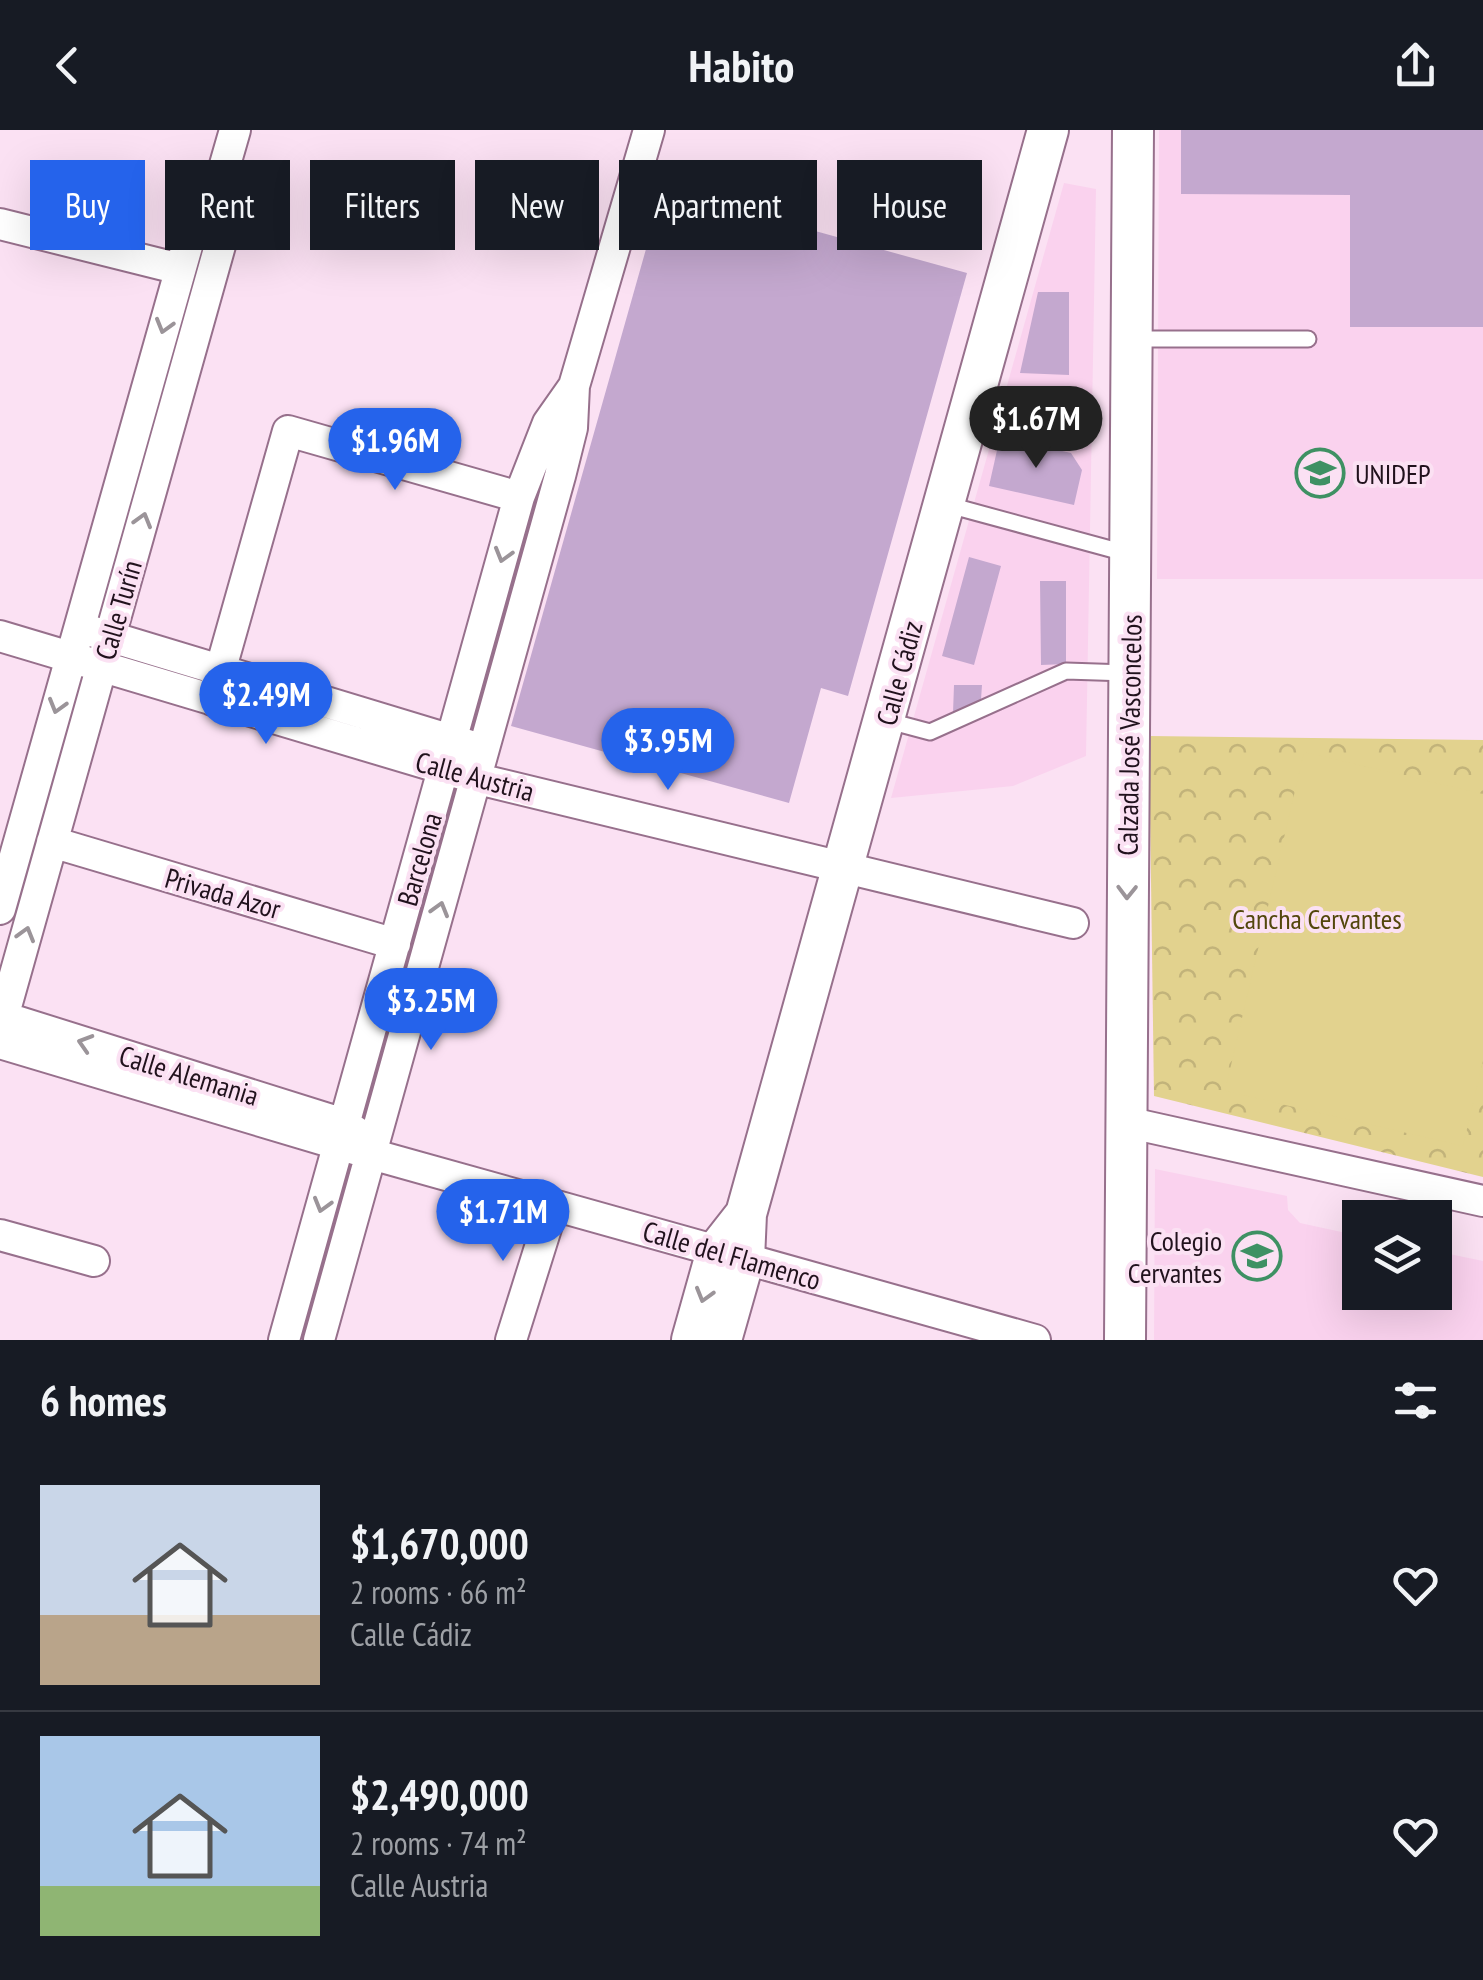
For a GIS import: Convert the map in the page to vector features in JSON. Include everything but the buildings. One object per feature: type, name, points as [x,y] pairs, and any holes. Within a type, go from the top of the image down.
[{"type":"street","name":"Calle Turín","points":[[227,160],[236,130]]},
{"type":"street","name":"Barcelona","points":[[318,1340],[482,765],[572,428],[574,386],[649,130]]},
{"type":"street","name":"Calle Cádiz","points":[[692,1340],[746,1214],[1048,130]]},
{"type":"street","name":"Calzada José Vasconcelos","points":[[1125,1340],[1133,130]]},
{"type":"street","points":[[0,224],[180,269]]},
{"type":"street","name":"Calle Turín","points":[[0,909],[186,250]]},
{"type":"street","name":"Calle Turín","points":[[1,1026],[220,250]]},
{"type":"street","name":"Barcelona","points":[[284,1340],[519,497],[548,423],[574,386]]},
{"type":"street","points":[[212,700],[288,431],[519,497]]},
{"type":"street","name":"Calle Austria","points":[[79,628],[220,670],[448,755]]},
{"type":"street","name":"Calle Austria","points":[[0,636],[212,700],[448,755],[845,866],[1073,924]]},
{"type":"street","name":"Privada Azor","points":[[52,842],[394,944]]},
{"type":"street","name":"Calle Alemania","points":[[1,1026],[341,1134],[373,1149]]},
{"type":"street","points":[[1126,1122],[1483,1201]]},
{"type":"street","name":"Calle del Flamenco","points":[[373,1149],[553,1206],[1035,1340]]},
{"type":"street","points":[[510,1340],[553,1206]]},
{"type":"street","points":[[0,1234],[94,1261]]},
{"type":"street","name":"Calle Cádiz","points":[[722,1340],[731,1255]]},
{"type":"lane","points":[[1132,339],[1308,339]]},
{"type":"lane","points":[[945,504],[1130,555]]},
{"type":"lane","points":[[885,720],[930,732],[1066,671],[1130,673]]},
{"type":"shaded area","points":[[1159,130],[1483,130],[1483,579],[1157,579]]},
{"type":"shaded area","points":[[1064,183],[1096,189],[1086,756],[1013,786],[891,798]]},
{"type":"shaded area","name":"Colegio Cervantes","points":[[1155,1169],[1287,1196],[1288,1210],[1300,1223],[1342,1232],[1342,1310],[1452,1310],[1452,1255],[1483,1261],[1483,1340],[1154,1340]]},
{"type":"green space","name":"Cancha Cervantes","points":[[1149,736],[1483,740],[1483,1177],[1154,1096]]},
{"type":"green space","points":[[1304,752],[1483,794],[1483,1061],[1463,1146],[1225,1091]]},
{"type":"place","name":"UNIDEP","points":[[1320,473]]},
{"type":"place","name":"Colegio Cervantes","points":[[1257,1256]]}]
